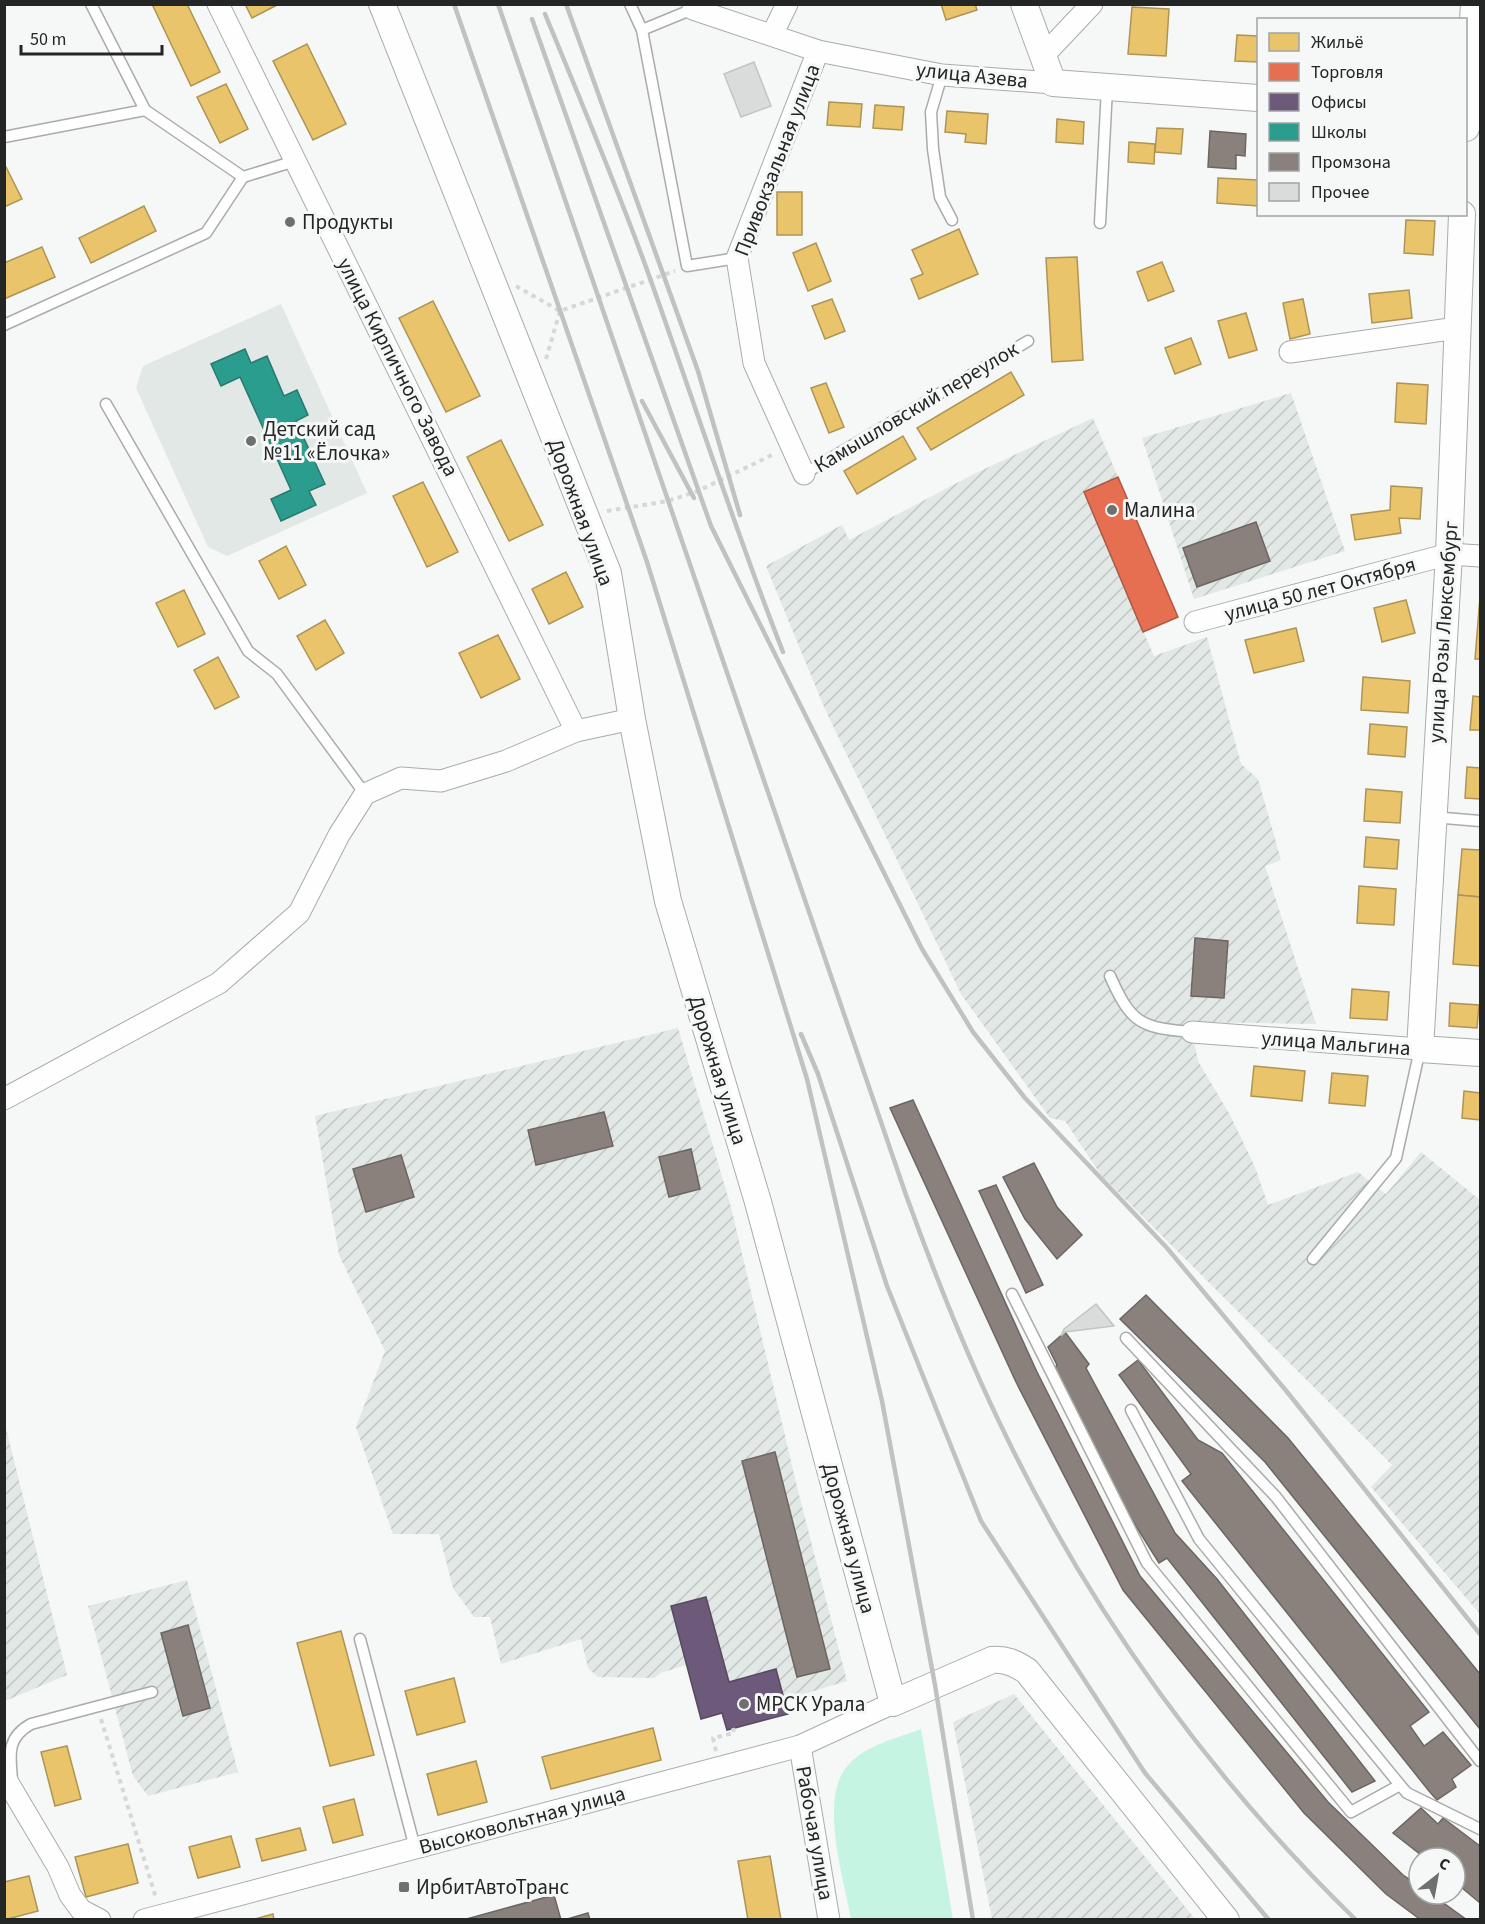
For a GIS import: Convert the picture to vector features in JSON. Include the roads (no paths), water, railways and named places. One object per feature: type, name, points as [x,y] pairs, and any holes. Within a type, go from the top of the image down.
[{"type":"street","name":"улица Кирпичного Завода","points":[[218,4],[576,731]]},
{"type":"street","name":"Дорожная улица","points":[[382,4],[608,573],[632,719],[668,901],[758,1202],[893,1703]]},
{"type":"street","points":[[772,35],[787,4]]},
{"type":"street","points":[[1024,4],[1053,83]]},
{"type":"street","points":[[1043,56],[1092,4]]},
{"type":"street","points":[[1467,98],[1474,4]]},
{"type":"street","name":"улица Азева","points":[[693,9],[818,51],[942,75],[1257,98]]},
{"type":"street","name":"Привокзальная улица","points":[[804,474],[754,363],[737,258],[818,51]]},
{"type":"street","name":"улица Розы Люксембург","points":[[1420,1049],[1431,817],[1449,554],[1462,216]]},
{"type":"street","points":[[1290,352],[1456,328]]},
{"type":"street","name":"улица 50 лет Октября","points":[[1195,622],[1449,554],[1480,556]]},
{"type":"street","points":[[4,1099],[219,983],[299,913],[339,835],[365,794],[401,778],[441,781],[506,760],[576,731],[632,719]]},
{"type":"street","name":"улица Мальгина","points":[[1192,1032],[1480,1053]]},
{"type":"street","points":[[893,1703],[992,1660],[1005,1659],[1027,1671],[1226,1920]]},
{"type":"street","name":"Высоковольтная улица","points":[[144,1920],[800,1746],[893,1703]]},
{"type":"street","name":"Рабочая улица","points":[[800,1746],[829,1920]]},
{"type":"street","points":[[8,1782],[58,1867],[70,1895],[81,1910],[100,1920]]},
{"type":"lane","points":[[91,4],[145,110],[243,177]]},
{"type":"lane","points":[[630,4],[642,30],[687,266],[737,258]]},
{"type":"lane","points":[[642,30],[693,9]]},
{"type":"lane","points":[[942,75],[931,112],[933,149],[940,197],[952,220]]},
{"type":"lane","points":[[1100,223],[1107,88]]},
{"type":"lane","points":[[4,137],[145,110]]},
{"type":"lane","points":[[4,325],[206,233],[243,177],[295,160]]},
{"type":"lane","name":"Камышловский переулок","points":[[804,474],[1028,341]]},
{"type":"lane","points":[[106,404],[248,651],[277,674],[365,794]]},
{"type":"lane","points":[[1431,817],[1480,821]]},
{"type":"lane","points":[[1110,976],[1124,1008],[1137,1018],[1159,1030],[1192,1032]]},
{"type":"lane","points":[[1313,1259],[1396,1158],[1420,1049]]},
{"type":"lane","points":[[1012,1294],[1147,1563],[1352,1812],[1400,1785]]},
{"type":"lane","points":[[1126,1338],[1276,1497],[1480,1761]]},
{"type":"lane","points":[[1131,1410],[1199,1539],[1400,1785],[1407,1793],[1480,1829]]},
{"type":"lane","points":[[360,1639],[415,1848]]},
{"type":"lane","points":[[8,1782],[11,1744],[19,1731],[31,1724],[152,1692]]},
{"type":"railway","points":[[454,4],[647,562],[807,1079],[882,1401],[935,1685],[973,1920]]},
{"type":"railway","points":[[498,4],[906,1195],[941,1288],[979,1378],[1041,1504],[1078,1569],[1160,1694],[1254,1811],[1356,1920]]},
{"type":"railway","points":[[566,4],[698,371],[740,515]]},
{"type":"railway","points":[[545,14],[634,235],[783,652]]},
{"type":"railway","points":[[532,19],[711,526],[922,949],[973,1032],[1025,1098],[1167,1248],[1288,1393],[1480,1634]]},
{"type":"railway","points":[[642,401],[694,498]]},
{"type":"railway","points":[[801,1034],[818,1074],[887,1286],[981,1521],[1145,1773],[1269,1920]]},
{"type":"place","name":"Продукты","points":[[290,222]]},
{"type":"place","name":"Детский сад №11 «Ёлочка»","points":[[251,441]]},
{"type":"place","name":"Малина","points":[[1112,510]]},
{"type":"place","name":"МРСК Урала","points":[[744,1704]]},
{"type":"place","name":"ИрбитАвтоТранс","points":[[404,1887]]}]
